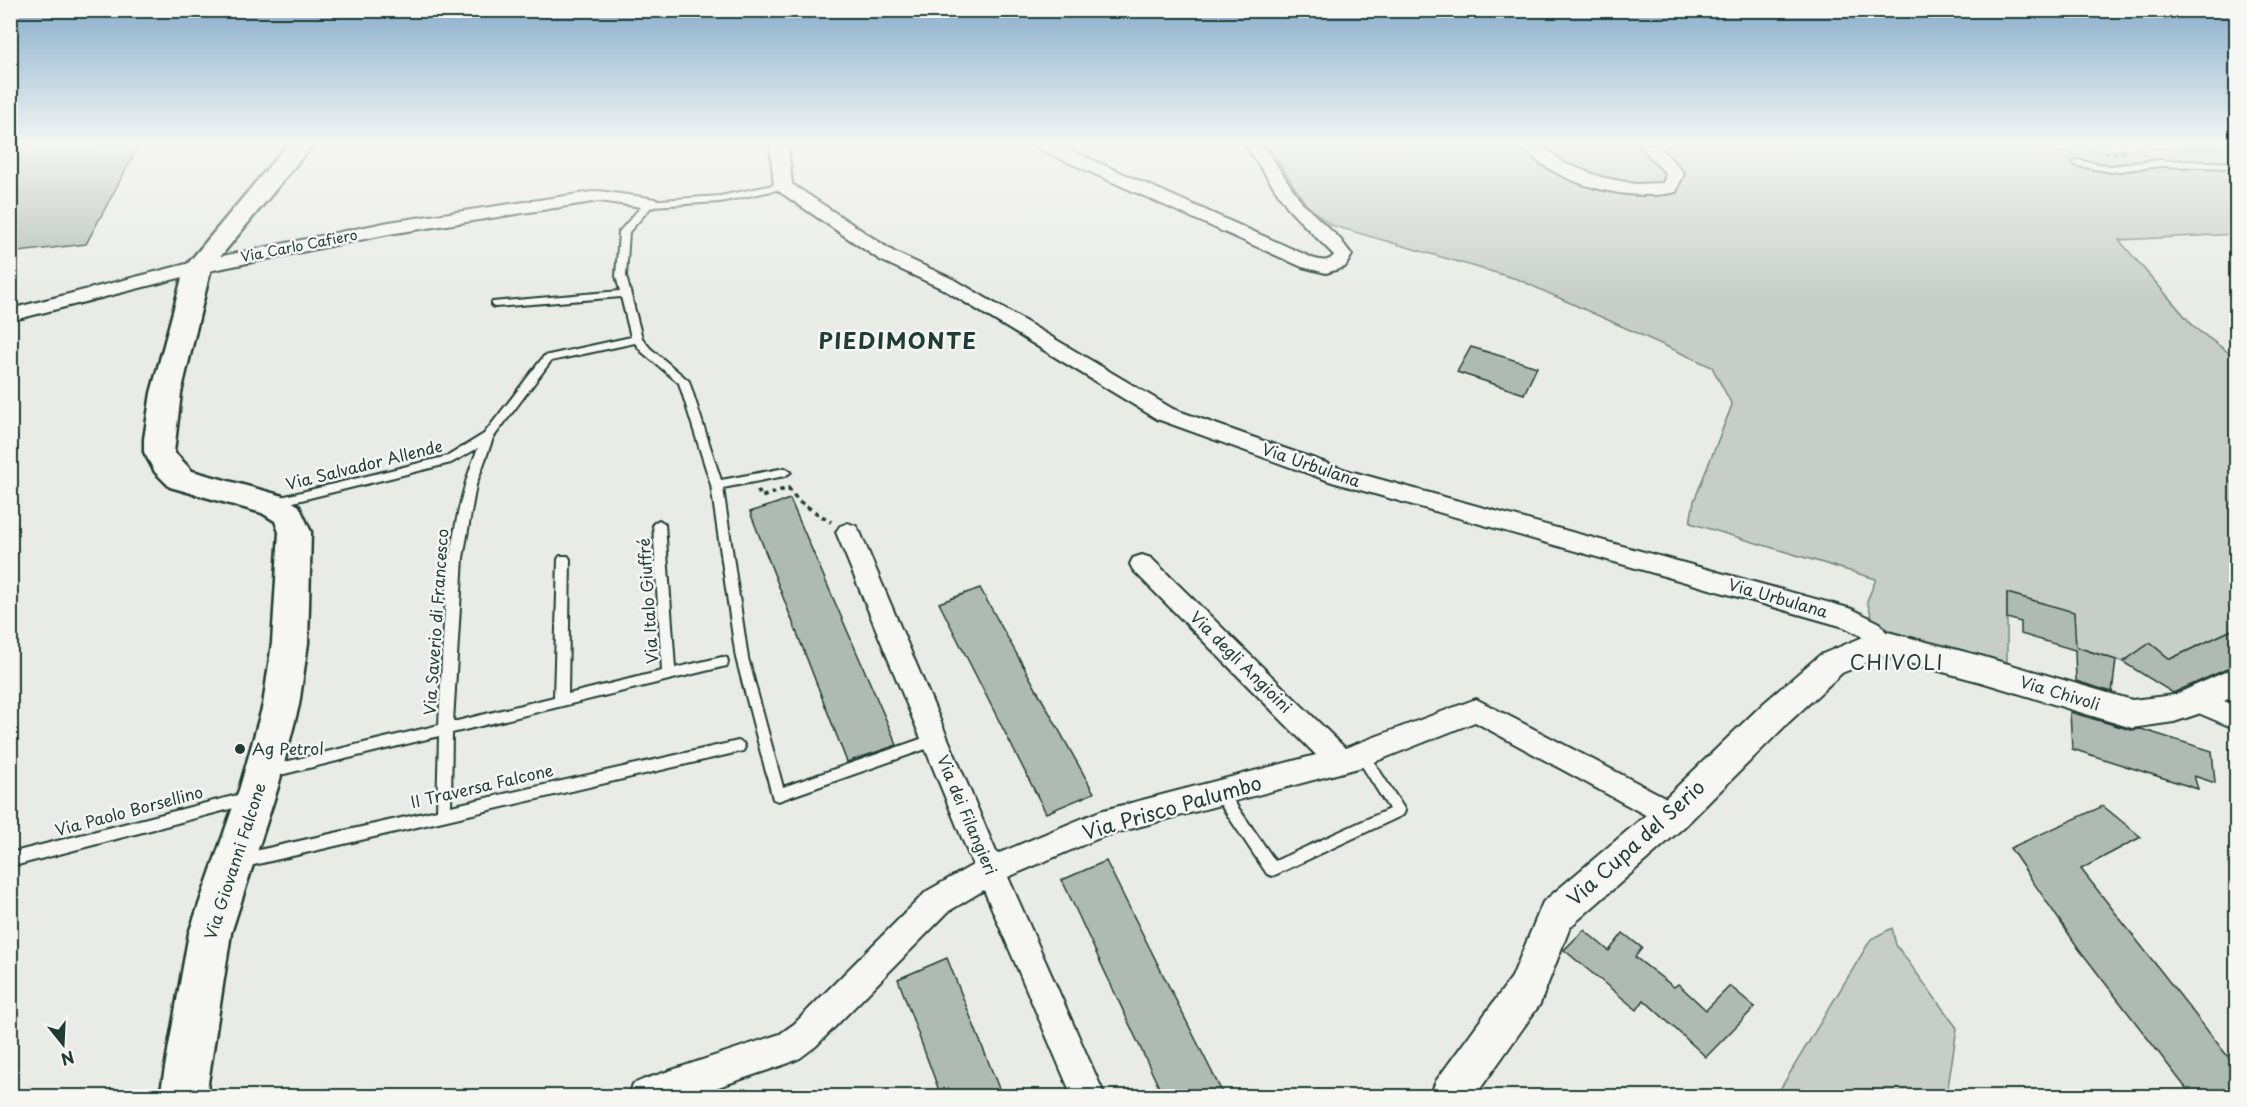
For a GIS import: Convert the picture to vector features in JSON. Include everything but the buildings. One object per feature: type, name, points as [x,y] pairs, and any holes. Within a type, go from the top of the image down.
[{"type":"main road","points":[[257,197],[198,267],[184,311],[166,393],[159,452],[166,464],[182,479],[204,487],[272,504]]},
{"type":"main road","name":"Via Giovanni Falcone","points":[[183,1096],[210,933],[259,785],[281,705],[290,643],[295,532],[288,514],[272,504]]},
{"type":"street","name":"Via Carlo Cafiero","points":[[10,315],[198,267],[389,228],[595,197]]},
{"type":"street","name":"Via Carlo Cafiero","points":[[604,197],[649,203]]},
{"type":"street","name":"Via Urbulana","points":[[799,197],[886,256],[950,285],[1165,414],[1340,476],[1852,619],[1870,630],[1880,643]]},
{"type":"street","points":[[1161,197],[1309,263],[1326,267],[1338,263],[1343,255],[1338,247],[1316,229],[1289,197]]},
{"type":"street","name":"Via dei Filangieri","points":[[848,532],[990,871],[1089,1096]]},
{"type":"street","name":"Via degli Angioini","points":[[1142,564],[1351,758]]},
{"type":"street","name":"Via Chivoli","points":[[1880,643],[1942,658],[2132,714],[2174,711],[2236,680]]},
{"type":"street","name":"Via Cupa del Serio","points":[[1451,1096],[1526,990],[1556,915],[1672,814],[1777,712],[1831,664],[1880,643]]},
{"type":"street","points":[[2198,701],[2236,718]]},
{"type":"street","name":"Via Prisco Palumbo","points":[[645,1096],[789,1047],[805,1035],[938,901],[990,871],[1100,824],[1351,758],[1476,710],[1672,814]]},
{"type":"lane","points":[[731,197],[649,203],[624,232],[621,276],[638,339],[646,350],[684,381],[717,485],[742,658],[778,795],[935,740]]},
{"type":"lane","points":[[495,304],[626,294]]},
{"type":"lane","name":"Via Salvador Allende","points":[[272,504],[451,459],[488,437],[548,358],[638,339]]},
{"type":"lane","name":"Via Saverio di Francesco","points":[[444,813],[445,731],[457,542],[464,504],[477,460],[488,437]]},
{"type":"lane","points":[[717,485],[785,472]]},
{"type":"lane","name":"Via Italo Giuffré","points":[[659,524],[669,675]]},
{"type":"lane","points":[[561,702],[564,559]]},
{"type":"lane","name":"Via Italo Giuffré","points":[[259,785],[445,731],[722,662]]},
{"type":"lane","name":"II Traversa Falcone","points":[[234,863],[738,747]]},
{"type":"lane","points":[[1221,794],[1272,869],[1398,811],[1351,758]]},
{"type":"lane","name":"Via Paolo Borsellino","points":[[10,860],[259,785]]},
{"type":"path","points":[[753,478],[760,497],[788,488],[798,501],[848,532]]},
{"type":"shaded area","points":[[1301,197],[2236,197],[2236,234],[2119,240],[2195,328],[2236,358],[2236,628],[2170,659],[2150,643],[2123,662],[2075,646],[2007,593],[2007,665],[1892,632],[1873,621],[1867,601],[1876,579],[1690,523],[1694,501],[1732,405],[1712,367],[1517,279],[1331,225],[1306,204]]},
{"type":"shaded area","points":[[1892,928],[1896,945],[1957,1028],[1948,1087],[1955,1096],[1776,1096],[1871,939]]},
{"type":"place","name":"Ag Petrol","points":[[240,749]]},
{"type":"district","name":"PIEDIMONTE","points":[[898,341]]},
{"type":"district","name":"CHIVOLI","points":[[1897,663]]}]
